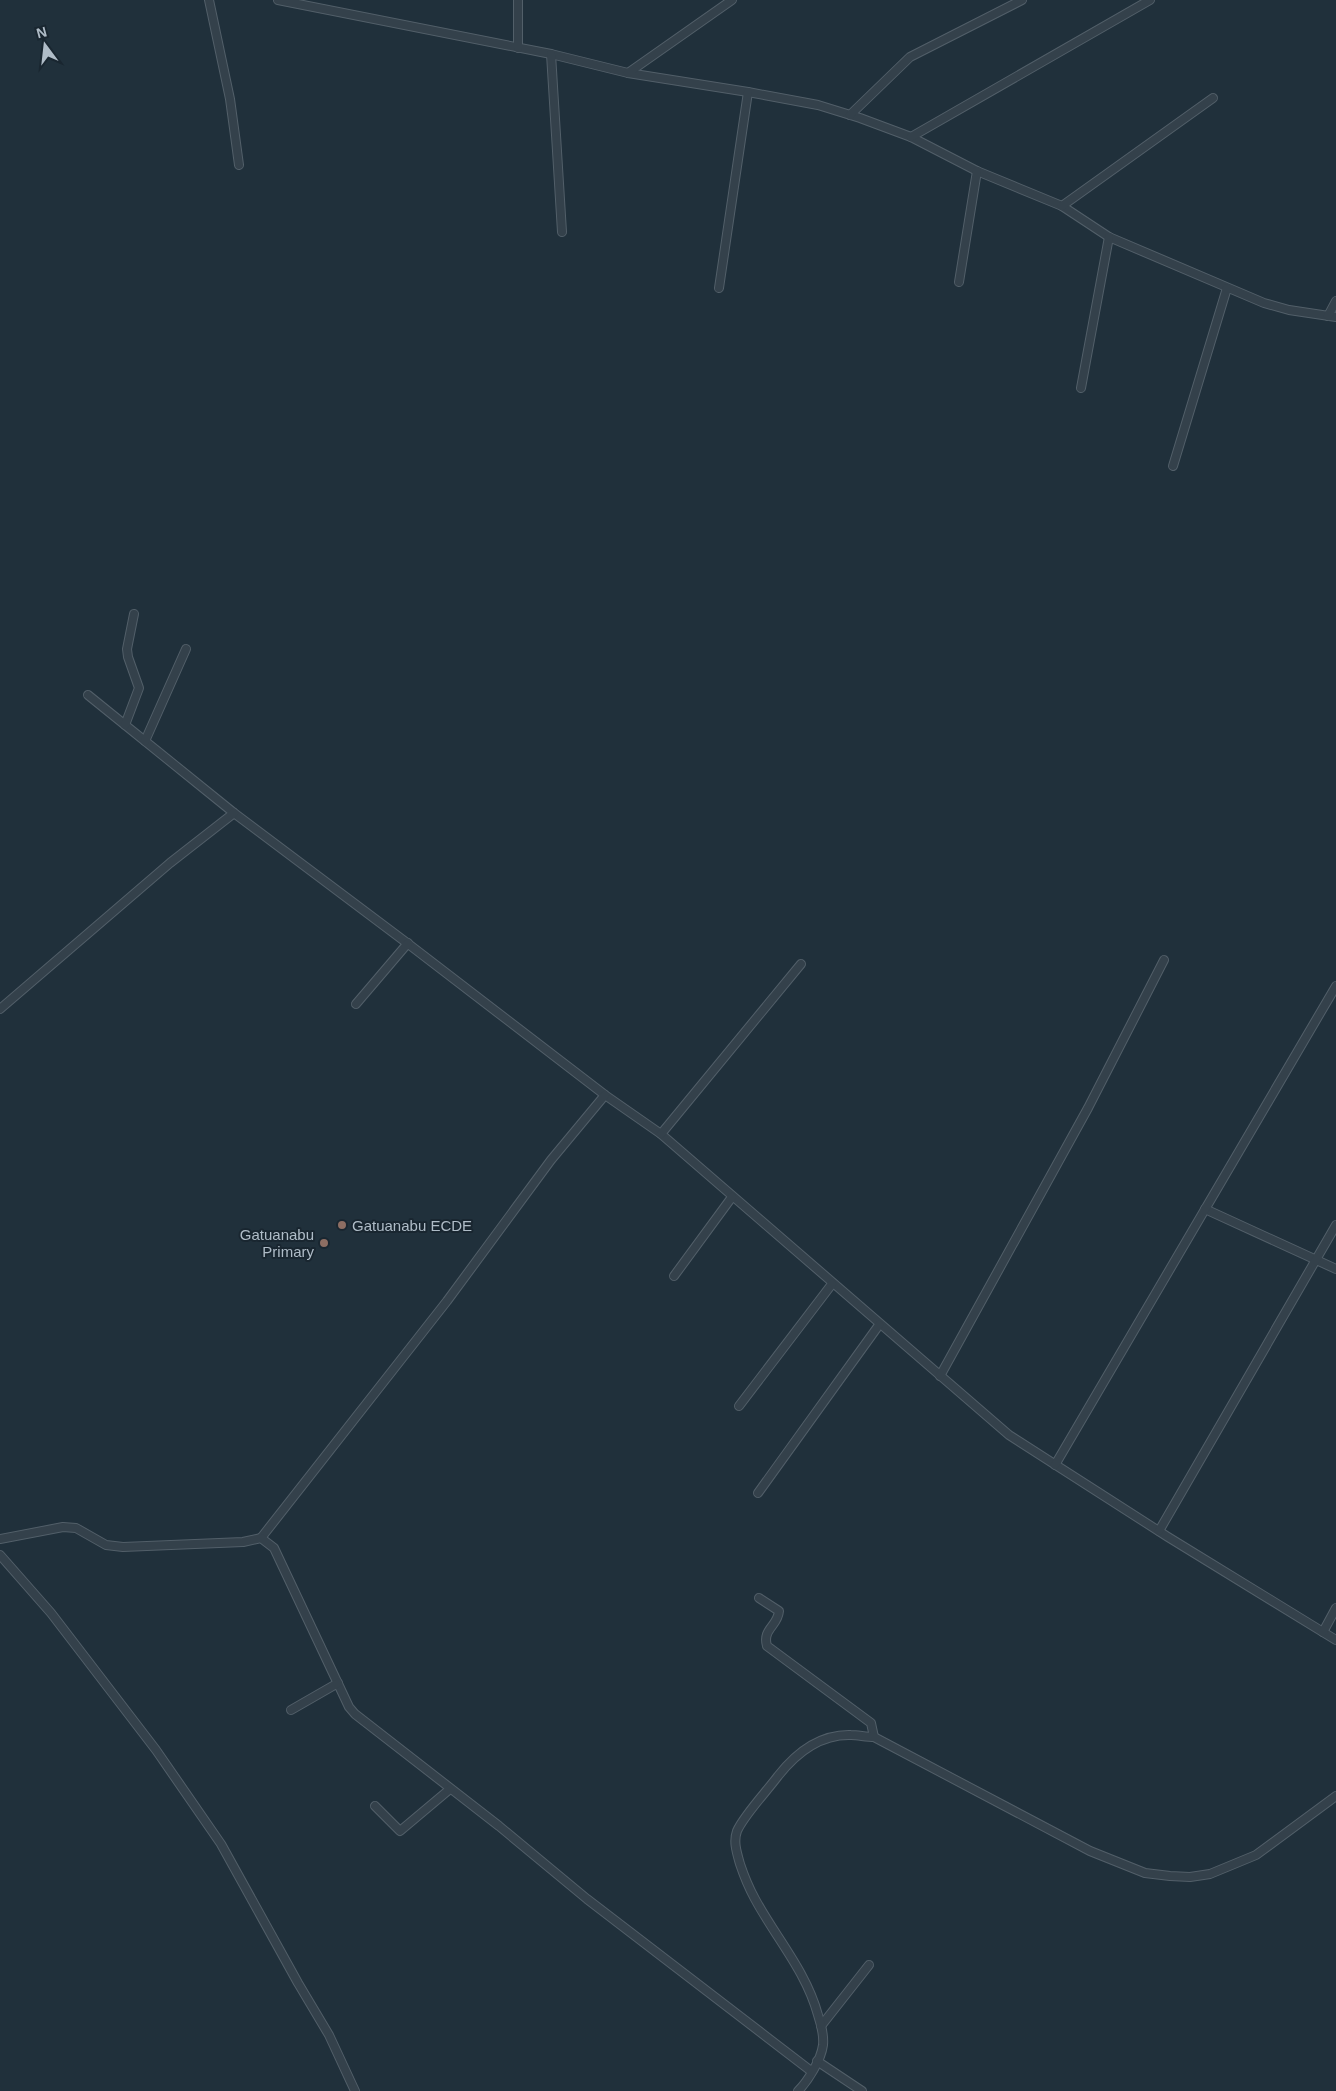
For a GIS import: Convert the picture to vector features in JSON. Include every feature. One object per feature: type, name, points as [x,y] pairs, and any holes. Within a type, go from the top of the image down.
[{"type":"street","points":[[209,0],[230,99],[240,166]]},
{"type":"street","points":[[278,0],[551,54],[628,73],[818,105],[911,137],[977,171],[1062,206],[1109,237],[1264,303],[1289,310],[1332,316],[1336,301]]},
{"type":"street","points":[[518,0],[518,48]]},
{"type":"street","points":[[628,73],[732,0]]},
{"type":"street","points":[[850,115],[910,57],[1022,0]]},
{"type":"street","points":[[911,137],[1150,0]]},
{"type":"street","points":[[551,54],[562,232]]},
{"type":"street","points":[[719,288],[748,92]]},
{"type":"street","points":[[1062,206],[1213,98]]},
{"type":"street","points":[[959,282],[977,171]]},
{"type":"street","points":[[1081,388],[1109,237]]},
{"type":"street","points":[[1173,466],[1227,288]]},
{"type":"street","points":[[125,725],[139,688],[128,657],[127,648],[134,614]]},
{"type":"street","points":[[145,741],[186,649]]},
{"type":"street","points":[[88,695],[234,813],[408,943],[605,1095],[661,1134],[832,1284],[1009,1434],[1159,1531],[1336,1640]]},
{"type":"street","points":[[0,1009],[170,863],[234,813]]},
{"type":"street","points":[[356,1004],[408,943]]},
{"type":"street","points":[[940,1376],[1088,1108],[1164,960]]},
{"type":"street","points":[[661,1134],[801,964]]},
{"type":"street","points":[[1055,1465],[1336,986]]},
{"type":"street","points":[[0,1539],[63,1527],[76,1528],[106,1545],[123,1547],[243,1542],[262,1538],[447,1301],[551,1160],[605,1095]]},
{"type":"street","points":[[674,1276],[732,1197]]},
{"type":"street","points":[[1205,1209],[1336,1269]]},
{"type":"street","points":[[1159,1531],[1336,1225]]},
{"type":"street","points":[[739,1406],[832,1284]]},
{"type":"street","points":[[758,1493],[880,1324]]},
{"type":"street","points":[[262,1538],[274,1548],[338,1683],[355,1714],[587,1899],[811,2071]]},
{"type":"street","points":[[0,1555],[51,1613],[156,1750],[222,1844],[328,2035],[355,2091]]},
{"type":"street","points":[[759,1598],[779,1611],[779,1615],[765,1639],[767,1646],[871,1723],[874,1738]]},
{"type":"street","points":[[1323,1632],[1336,1608]]},
{"type":"street","points":[[291,1710],[338,1683]]},
{"type":"street","points":[[798,2091],[817,2061],[823,2044],[821,2026],[815,2004],[802,1974],[755,1899],[745,1878],[735,1844],[737,1831],[792,1759],[806,1748],[833,1736],[851,1735],[874,1738],[1090,1851],[1145,1872],[1170,1876],[1190,1877],[1210,1874],[1256,1855],[1336,1796]]},
{"type":"street","points":[[375,1806],[400,1831],[450,1789]]},
{"type":"street","points":[[821,2026],[870,1965]]},
{"type":"street","points":[[817,2061],[862,2091]]},
{"type":"place","name":"Gatuanabu ECDE","points":[[342,1225]]},
{"type":"place","name":"Gatuanabu Primary","points":[[324,1243]]}]
